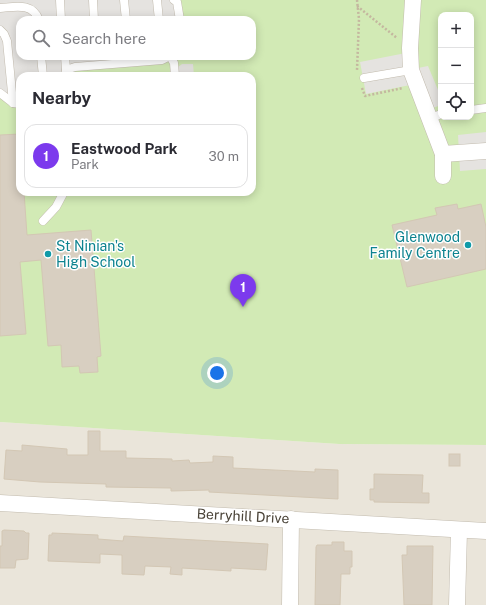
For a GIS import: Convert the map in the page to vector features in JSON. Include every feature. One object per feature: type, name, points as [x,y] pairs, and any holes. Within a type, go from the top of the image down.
[{"type":"street","points":[[413,0],[410,48],[411,70],[435,117],[443,154],[443,176]]},
{"type":"street","points":[[443,154],[486,151]]},
{"type":"street","name":"Berryhill Drive","points":[[0,503],[291,519],[459,531],[486,531]]},
{"type":"street","points":[[290,605],[291,519]]},
{"type":"street","points":[[457,605],[459,531]]},
{"type":"lane","points":[[60,0],[61,16]]},
{"type":"lane","points":[[93,0],[94,16]]},
{"type":"lane","points":[[124,0],[126,16]]},
{"type":"lane","points":[[157,0],[159,16]]},
{"type":"lane","points":[[174,0],[177,2],[179,16]]},
{"type":"lane","points":[[0,8],[22,6],[36,13],[37,16]]},
{"type":"lane","points":[[0,30],[4,34],[7,41],[16,103]]},
{"type":"lane","points":[[41,60],[43,72]]},
{"type":"lane","points":[[65,60],[65,72]]},
{"type":"lane","points":[[97,60],[98,65]]},
{"type":"lane","points":[[66,72],[75,66],[98,65],[125,60]]},
{"type":"lane","points":[[172,60],[175,72]]},
{"type":"lane","points":[[362,82],[411,70]]},
{"type":"lane","points":[[0,93],[16,103]]},
{"type":"lane","points":[[474,110],[486,108]]},
{"type":"lane","points":[[43,220],[56,207],[62,196]]},
{"type":"path","points":[[357,0],[359,19],[357,71]]},
{"type":"path","points":[[357,6],[410,48]]},
{"type":"path","points":[[362,82],[365,96],[418,86]]},
{"type":"shaded area","points":[[0,0],[174,0],[179,16],[16,16],[16,60],[135,60],[75,67],[69,72],[16,72],[16,101],[0,93]]},
{"type":"shaded area","points":[[416,51],[418,68],[428,66],[438,90],[438,106],[422,112],[410,85],[366,94],[360,62]]},
{"type":"shaded area","points":[[182,64],[193,64],[194,72],[172,72]]},
{"type":"shaded area","points":[[486,132],[486,169],[460,171],[458,135]]},
{"type":"shaded area","points":[[0,422],[339,444],[486,445],[486,605],[0,605]]},
{"type":"green space","points":[[0,0],[486,0],[486,445],[339,444],[0,422]]},
{"type":"building","name":"St Ninian's High School","points":[[16,134],[16,196],[24,196],[27,235],[91,230],[101,356],[97,357],[98,372],[80,373],[79,366],[62,367],[61,345],[48,346],[41,260],[20,262],[26,334],[0,336],[0,135]]},
{"type":"building","name":"Glenwood Family Centre","points":[[457,204],[458,209],[481,204],[486,227],[486,269],[407,287],[392,225],[437,215],[435,208]]},
{"type":"building","points":[[88,431],[100,431],[100,451],[126,451],[126,458],[172,459],[172,461],[189,460],[190,463],[213,462],[213,456],[233,457],[233,468],[315,472],[315,469],[338,470],[338,499],[209,492],[209,490],[171,491],[171,488],[106,487],[106,484],[40,482],[4,479],[6,450],[22,451],[22,445],[67,449],[67,455],[88,455]]},
{"type":"building","points":[[449,454],[460,454],[460,466],[449,466]]},
{"type":"building","points":[[374,474],[423,475],[422,493],[429,493],[429,503],[374,502],[374,500],[370,500],[370,489],[374,489]]},
{"type":"building","points":[[2,531],[24,531],[29,533],[28,559],[16,560],[15,568],[0,568],[0,546],[2,546]]},
{"type":"building","points":[[52,533],[98,535],[98,539],[123,541],[124,536],[268,544],[266,570],[231,568],[231,571],[182,568],[182,575],[170,574],[171,567],[145,566],[144,575],[122,574],[122,555],[100,554],[100,563],[48,561],[49,535],[52,535]]},
{"type":"building","points":[[332,542],[344,542],[344,551],[352,551],[352,567],[350,567],[350,574],[341,574],[340,605],[315,605],[316,547],[317,545],[332,545]]},
{"type":"building","points":[[407,546],[433,546],[432,605],[404,605],[402,555],[407,555]]},
{"type":"place","name":"Glenwood Family Centre","points":[[468,245]]},
{"type":"place","name":"St Ninian's High School","points":[[48,254]]},
{"type":"place","name":"Eastwood Park","points":[[243,307]]}]
